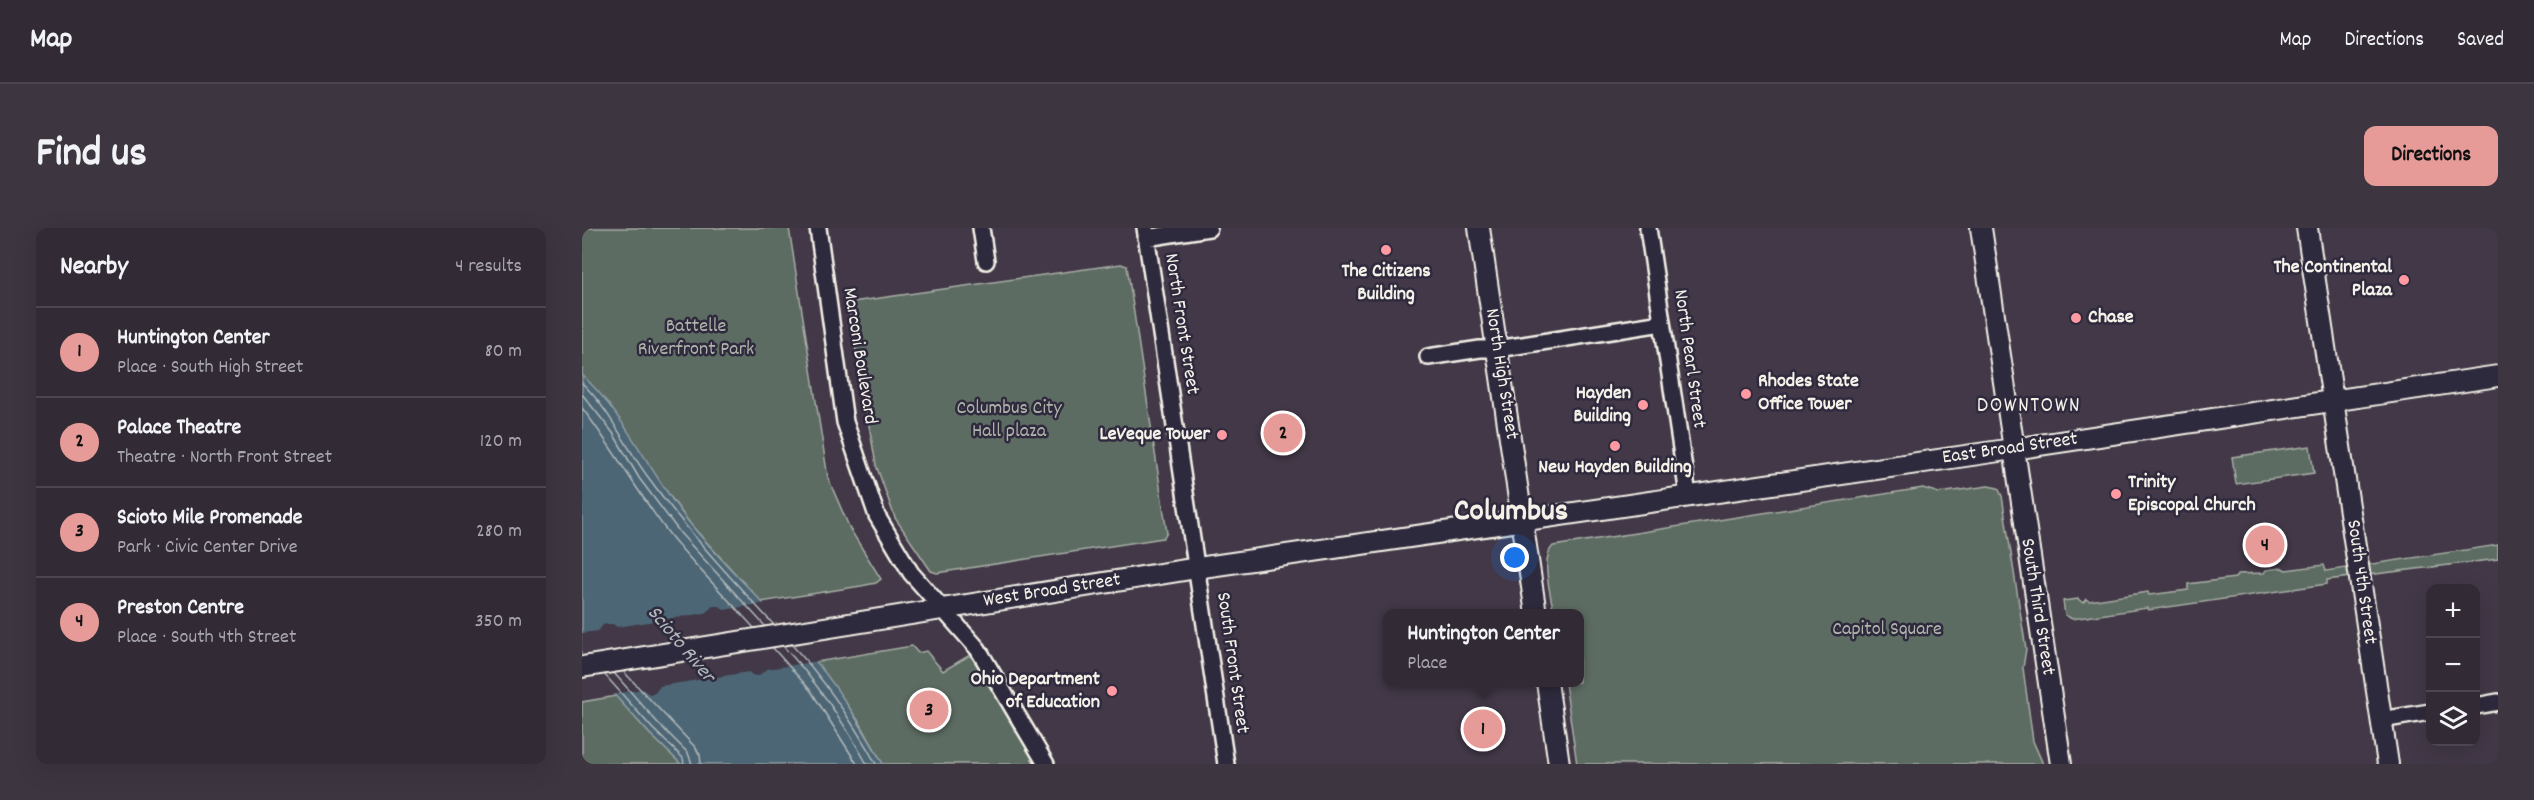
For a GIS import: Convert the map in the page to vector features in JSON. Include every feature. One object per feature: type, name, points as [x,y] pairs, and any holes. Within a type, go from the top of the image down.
[{"type":"main road","name":"North High Street","points":[[1479,228],[1535,609]]},
{"type":"main road","name":"South Third Street","points":[[1981,228],[2061,764]]},
{"type":"main road","name":"South 4th Street","points":[[2307,228],[2388,764]]},
{"type":"main road","name":"East Broad Street","points":[[1522,519],[2013,449],[2498,375]]},
{"type":"main road","name":"West Broad Street","points":[[582,667],[1197,568],[1355,547],[1522,519]]},
{"type":"main road","points":[[1547,687],[1559,764]]},
{"type":"street","name":"Marconi Boulevard","points":[[818,228],[845,422],[877,516],[911,573],[945,608],[978,648],[1046,764]]},
{"type":"street","points":[[981,228],[986,261]]},
{"type":"street","points":[[1145,233],[1209,228]]},
{"type":"street","name":"North Pearl Street","points":[[1648,228],[1688,495]]},
{"type":"street","name":"North Front Street","points":[[1145,233],[1197,568]]},
{"type":"street","points":[[1428,357],[1480,349],[1497,349],[1662,323]]},
{"type":"street","name":"South Front Street","points":[[1197,568],[1226,764]]},
{"type":"street","points":[[2480,704],[2498,702]]},
{"type":"street","points":[[2381,720],[2426,713]]},
{"type":"green space","name":"Battelle Riverfront Park","points":[[582,228],[789,228],[828,478],[850,529],[881,579],[876,583],[861,586],[761,602],[691,525],[651,470],[624,426],[582,375]]},
{"type":"green space","name":"Columbus City Hall plaza","points":[[1121,264],[1127,266],[1167,533],[1163,538],[937,573],[931,571],[895,518],[876,465],[848,306],[852,302]]},
{"type":"green space","points":[[2310,446],[2314,473],[2236,484],[2232,457]]},
{"type":"green space","name":"Capitol Square","points":[[1988,486],[1998,488],[2002,496],[2026,649],[2023,668],[2033,741],[2043,764],[1577,764],[1566,687],[1584,687],[1584,609],[1553,609],[1547,568],[1547,559],[1553,546],[1923,488],[1939,493]]},
{"type":"green space","points":[[2498,545],[2498,559],[2327,580],[2327,584],[2148,610],[2147,608],[2072,619],[2065,615],[2063,601],[2078,599],[2083,603],[2086,599],[2089,601],[2148,592],[2149,595],[2188,590],[2188,584],[2235,578],[2238,574],[2324,565],[2326,571]]},
{"type":"green space","points":[[912,646],[918,653],[926,651],[943,671],[970,655],[999,696],[1037,764],[883,764],[860,723],[816,662]]},
{"type":"green space","points":[[616,696],[681,764],[582,764],[582,702]]},
{"type":"water","name":"Scioto River","points":[[582,375],[613,410],[692,526],[803,646],[827,676],[883,764],[681,764],[649,733],[582,659]]},
{"type":"pier","points":[[766,603],[819,661],[767,669],[758,676],[749,672],[660,686],[655,693],[649,694],[642,689],[611,695],[582,664],[582,633],[598,631],[604,624],[613,624],[617,627],[705,613],[713,606],[720,606],[724,610]]},
{"type":"place","name":"The Citizens Building","points":[[1386,250]]},
{"type":"place","name":"The Continental Plaza","points":[[2404,280]]},
{"type":"place","name":"Chase","points":[[2076,318]]},
{"type":"place","name":"Rhodes State Office Tower","points":[[1746,394]]},
{"type":"place","name":"Hayden Building","points":[[1643,405]]},
{"type":"place","name":"Palace Theatre","points":[[1283,433]]},
{"type":"place","name":"LeVeque Tower","points":[[1222,435]]},
{"type":"place","name":"New Hayden Building","points":[[1615,446]]},
{"type":"place","name":"Trinity Episcopal Church","points":[[2116,494]]},
{"type":"place","name":"Preston Centre","points":[[2265,545]]},
{"type":"place","name":"Ohio Department of Education","points":[[1112,691]]},
{"type":"place","name":"Scioto Mile Promenade","points":[[929,710]]},
{"type":"place","name":"Huntington Center","points":[[1483,729]]},
{"type":"district","name":"DOWNTOWN","points":[[2029,406]]},
{"type":"district","name":"Columbus","points":[[1511,513]]}]
